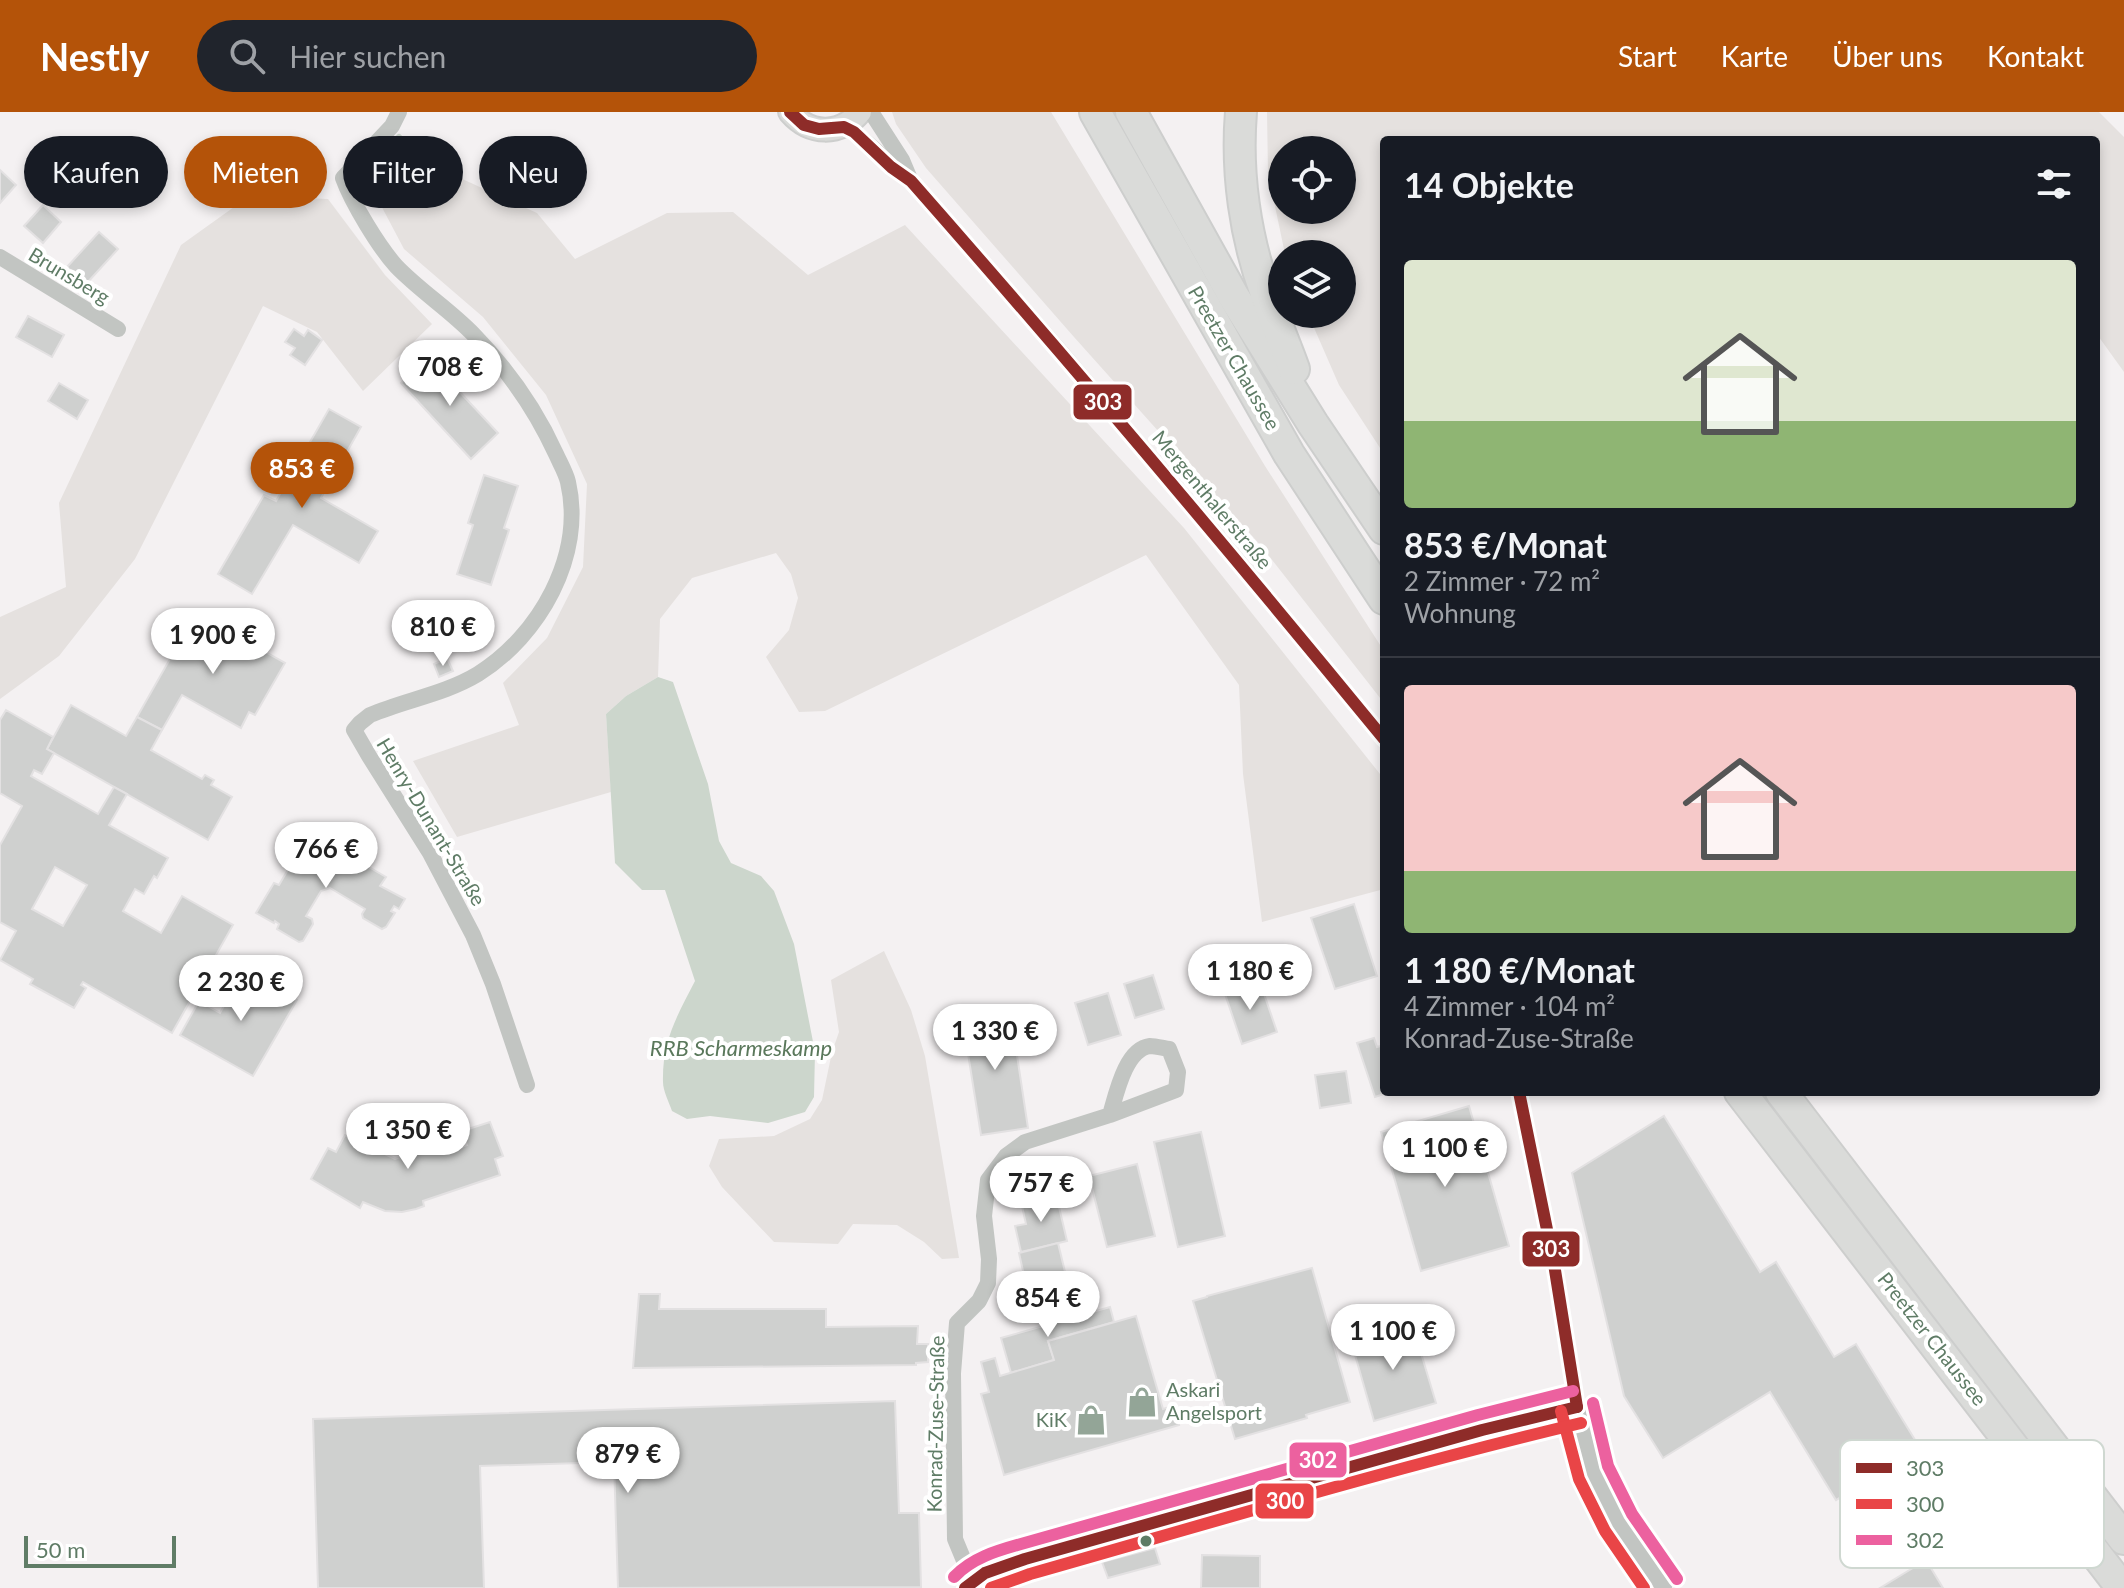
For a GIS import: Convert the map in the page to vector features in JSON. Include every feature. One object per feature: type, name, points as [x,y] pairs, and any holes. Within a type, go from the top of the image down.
[{"type":"highway","name":"Preetzer Chaussee","points":[[1131,112],[1234,297],[1313,424],[1380,523]]},
{"type":"highway","points":[[1241,112],[1242,178],[1254,257],[1313,424]]},
{"type":"highway","name":"Preetzer Chaussee","points":[[1095,113],[1289,454],[1380,593]]},
{"type":"highway","name":"Preetzer Chaussee","points":[[1743,1096],[2008,1440]]},
{"type":"highway","name":"Preetzer Chaussee","points":[[1784,1096],[2046,1440]]},
{"type":"highway","name":"Preetzer Chaussee","points":[[2104,1514],[2124,1539]]},
{"type":"highway","name":"Preetzer Chaussee","points":[[2104,1565],[2122,1588]]},
{"type":"main road","points":[[790,112],[804,125],[819,129],[852,120]]},
{"type":"street","name":"Henry-Dunant-Straße","points":[[399,112],[392,126],[343,178],[350,196],[396,265],[471,332],[499,362],[527,401],[568,482],[571,519],[565,560],[550,597],[533,624],[513,646],[496,662],[461,683],[370,715],[354,730],[430,853],[467,924],[493,984],[527,1085]]},
{"type":"street","name":"Mergenthalerstraße","points":[[871,112],[902,160],[911,181]]},
{"type":"street","name":"Mergenthalerstraße","points":[[852,120],[863,138],[891,167],[911,181],[1091,387],[1380,734]]},
{"type":"street","name":"Brunsberg","points":[[0,257],[118,329]]},
{"type":"street","name":"Konrad-Zuse-Straße","points":[[968,1584],[955,1539],[953,1373],[957,1323],[979,1301],[988,1283],[989,1259],[984,1216],[988,1180],[1006,1156],[1025,1142],[1110,1115],[1176,1090],[1178,1072],[1169,1049],[1148,1046],[1133,1056],[1123,1074],[1110,1115]]},
{"type":"street","points":[[1520,1096],[1554,1264],[1577,1407],[1593,1472],[1618,1522],[1664,1588]]},
{"type":"street","points":[[968,1584],[990,1570],[1025,1559],[1482,1430],[1577,1407]]},
{"type":"shaded area","points":[[892,112],[1051,112],[1265,466],[1380,645],[1380,698],[1262,547],[926,168],[896,124]]},
{"type":"shaded area","points":[[1267,112],[2099,112],[2124,137],[2124,372],[2100,339],[2100,136],[1380,136],[1380,448],[1339,385],[1314,328],[1356,328],[1356,240],[1282,240],[1279,224],[1356,224],[1356,136],[1268,136],[1268,173]]},
{"type":"shaded area","points":[[463,179],[479,187],[479,208],[526,208],[537,213],[575,259],[667,213],[733,212],[808,275],[905,225],[1184,528],[1380,774],[1380,890],[1262,922],[1243,774],[1239,685],[1146,555],[825,711],[799,712],[766,657],[789,630],[798,598],[791,574],[776,553],[692,578],[660,619],[658,677],[626,696],[606,714],[611,792],[457,837],[413,761],[519,725],[503,683],[547,638],[583,567],[587,484],[546,395],[483,317],[404,249],[382,208],[463,208]]},
{"type":"shaded area","points":[[328,199],[385,275],[432,324],[363,391],[317,332],[263,306],[135,559],[59,656],[0,699],[0,617],[66,587],[59,503],[181,245],[233,208],[327,208]]},
{"type":"shaded area","points":[[884,951],[911,1010],[925,1056],[959,1258],[942,1259],[924,1242],[897,1225],[853,1224],[838,1244],[774,1242],[722,1187],[709,1166],[719,1139],[774,1136],[810,1119],[822,1100],[839,1032],[831,980]]},
{"type":"water","name":"RRB Scharmeskamp","points":[[658,677],[673,682],[708,784],[719,841],[731,863],[761,876],[774,891],[794,944],[815,1052],[814,1097],[805,1112],[768,1123],[710,1116],[687,1119],[672,1111],[664,1089],[663,1067],[668,1041],[695,981],[665,890],[642,890],[615,863],[606,714],[626,696]]},
{"type":"building","points":[[0,170],[16,185],[0,203]]},
{"type":"building","points":[[40,208],[46,208],[61,222],[43,243],[24,226]]},
{"type":"building","points":[[99,232],[118,249],[86,284],[67,267]]},
{"type":"building","points":[[28,316],[64,335],[52,357],[16,337]]},
{"type":"building","points":[[294,329],[304,336],[308,330],[322,340],[305,365],[290,355],[295,348],[285,342]]},
{"type":"building","points":[[428,358],[498,433],[471,459],[401,383]]},
{"type":"building","points":[[59,383],[88,400],[77,419],[48,401]]},
{"type":"building","points":[[329,409],[361,427],[321,498],[378,531],[359,563],[293,525],[252,594],[218,574],[264,495],[276,501]]},
{"type":"building","points":[[484,475],[518,486],[504,528],[509,530],[491,585],[457,574],[473,525],[468,523]]},
{"type":"building","points":[[196,613],[285,663],[255,715],[249,712],[241,728],[182,695],[162,730],[137,717]]},
{"type":"building","points":[[447,658],[453,671],[439,677],[434,664]]},
{"type":"building","points":[[71,705],[126,736],[137,717],[162,730],[151,750],[202,779],[205,775],[214,780],[211,785],[232,797],[208,840],[47,749]]},
{"type":"building","points":[[6,710],[53,737],[47,749],[54,753],[42,774],[34,770],[31,776],[98,814],[114,787],[127,794],[109,825],[168,858],[144,894],[135,889],[123,911],[161,933],[182,896],[233,925],[172,1033],[83,982],[81,985],[86,988],[74,1008],[30,984],[33,979],[0,960],[16,931],[0,922],[0,845],[22,806],[0,793],[0,720]],"holes":[[[55,867],[87,885],[63,926],[32,909]]]},
{"type":"building","points":[[326,842],[386,877],[380,886],[405,899],[399,909],[394,906],[391,911],[395,913],[386,927],[382,929],[363,918],[365,909],[330,888],[321,891],[306,916],[312,919],[313,924],[303,941],[299,942],[277,929],[279,924],[256,913],[274,883],[279,885],[300,849],[306,852],[308,847],[322,847]]},
{"type":"building","points":[[1354,904],[1377,976],[1335,989],[1311,918]]},
{"type":"building","points":[[244,970],[267,983],[264,988],[270,992],[273,987],[297,1000],[253,1076],[180,1035],[199,1001],[220,1013]]},
{"type":"building","points":[[1153,975],[1164,1009],[1135,1018],[1124,984]]},
{"type":"building","points":[[1259,979],[1277,1032],[1242,1044],[1224,991]]},
{"type":"building","points":[[1108,993],[1121,1035],[1088,1045],[1075,1003]]},
{"type":"building","points":[[1010,1009],[1028,1128],[981,1135],[962,1016]]},
{"type":"building","points":[[1374,1038],[1377,1047],[1380,1046],[1380,1095],[1375,1097],[1357,1043]]},
{"type":"building","points":[[1346,1071],[1351,1103],[1320,1108],[1315,1075]]},
{"type":"building","points":[[1469,1106],[1509,1246],[1421,1271],[1381,1132]]},
{"type":"building","points":[[1664,1116],[1760,1272],[1776,1262],[1834,1357],[1856,1344],[1915,1440],[1840,1440],[1840,1498],[1836,1500],[1770,1392],[1663,1458],[1624,1396],[1572,1173]]},
{"type":"building","points":[[490,1122],[503,1156],[495,1159],[500,1175],[423,1201],[424,1206],[416,1209],[385,1211],[363,1202],[360,1208],[311,1179],[328,1148],[336,1152],[345,1135],[395,1159],[452,1140],[455,1149],[467,1145],[462,1131]]},
{"type":"building","points":[[1201,1132],[1225,1236],[1178,1247],[1154,1142]]},
{"type":"building","points":[[1137,1164],[1155,1236],[1107,1247],[1089,1176]]},
{"type":"building","points":[[1056,1194],[1067,1241],[1021,1252],[1015,1226],[1026,1224],[1021,1202]]},
{"type":"building","points":[[1058,1243],[1067,1280],[1027,1289],[1019,1253]]},
{"type":"building","points":[[1312,1268],[1350,1402],[1235,1439],[1193,1301]]},
{"type":"building","points":[[639,1294],[660,1294],[659,1309],[826,1309],[826,1327],[918,1326],[917,1344],[928,1344],[928,1362],[916,1365],[633,1368]]},
{"type":"building","points":[[1110,1307],[1114,1322],[1048,1341],[1054,1360],[1011,1373],[1001,1338]]},
{"type":"building","points":[[1136,1316],[1163,1409],[1173,1406],[1179,1425],[1004,1475],[981,1394],[989,1392],[981,1362],[995,1358],[1000,1376],[1054,1360],[1048,1341]]},
{"type":"building","points":[[1412,1323],[1436,1403],[1374,1421],[1351,1341]]},
{"type":"building","points":[[895,1401],[899,1513],[919,1513],[921,1587],[618,1588],[614,1462],[480,1466],[484,1588],[318,1588],[313,1419]]},
{"type":"building","points":[[1155,1548],[1160,1564],[1108,1578],[1102,1562]]},
{"type":"building","points":[[1202,1555],[1260,1556],[1260,1588],[1201,1588]]},
{"type":"building","points":[[1913,1568],[1931,1568],[1943,1588],[1880,1588]]},
{"type":"transit line","name":"303","points":[[790,112],[804,125],[819,129],[844,127],[854,132],[891,167],[911,181],[1150,458],[1380,734]]},
{"type":"transit line","name":"303","points":[[1520,1096],[1554,1264],[1577,1407]]},
{"type":"transit line","name":"302","points":[[954,1577],[977,1560],[1012,1547],[1573,1391]]},
{"type":"transit line","name":"302","points":[[1593,1403],[1608,1466],[1632,1514],[1677,1579]]},
{"type":"transit line","name":"303","points":[[965,1588],[985,1573],[1025,1559],[1482,1430],[1577,1407]]},
{"type":"transit line","name":"300","points":[[1561,1411],[1579,1479],[1605,1531],[1644,1588]]},
{"type":"transit line","name":"300","points":[[991,1588],[1030,1574],[1305,1496],[1581,1423]]},
{"type":"place","name":"Askari Angelsport","points":[[1142,1402]]},
{"type":"place","name":"KiK","points":[[1091,1420]]}]
